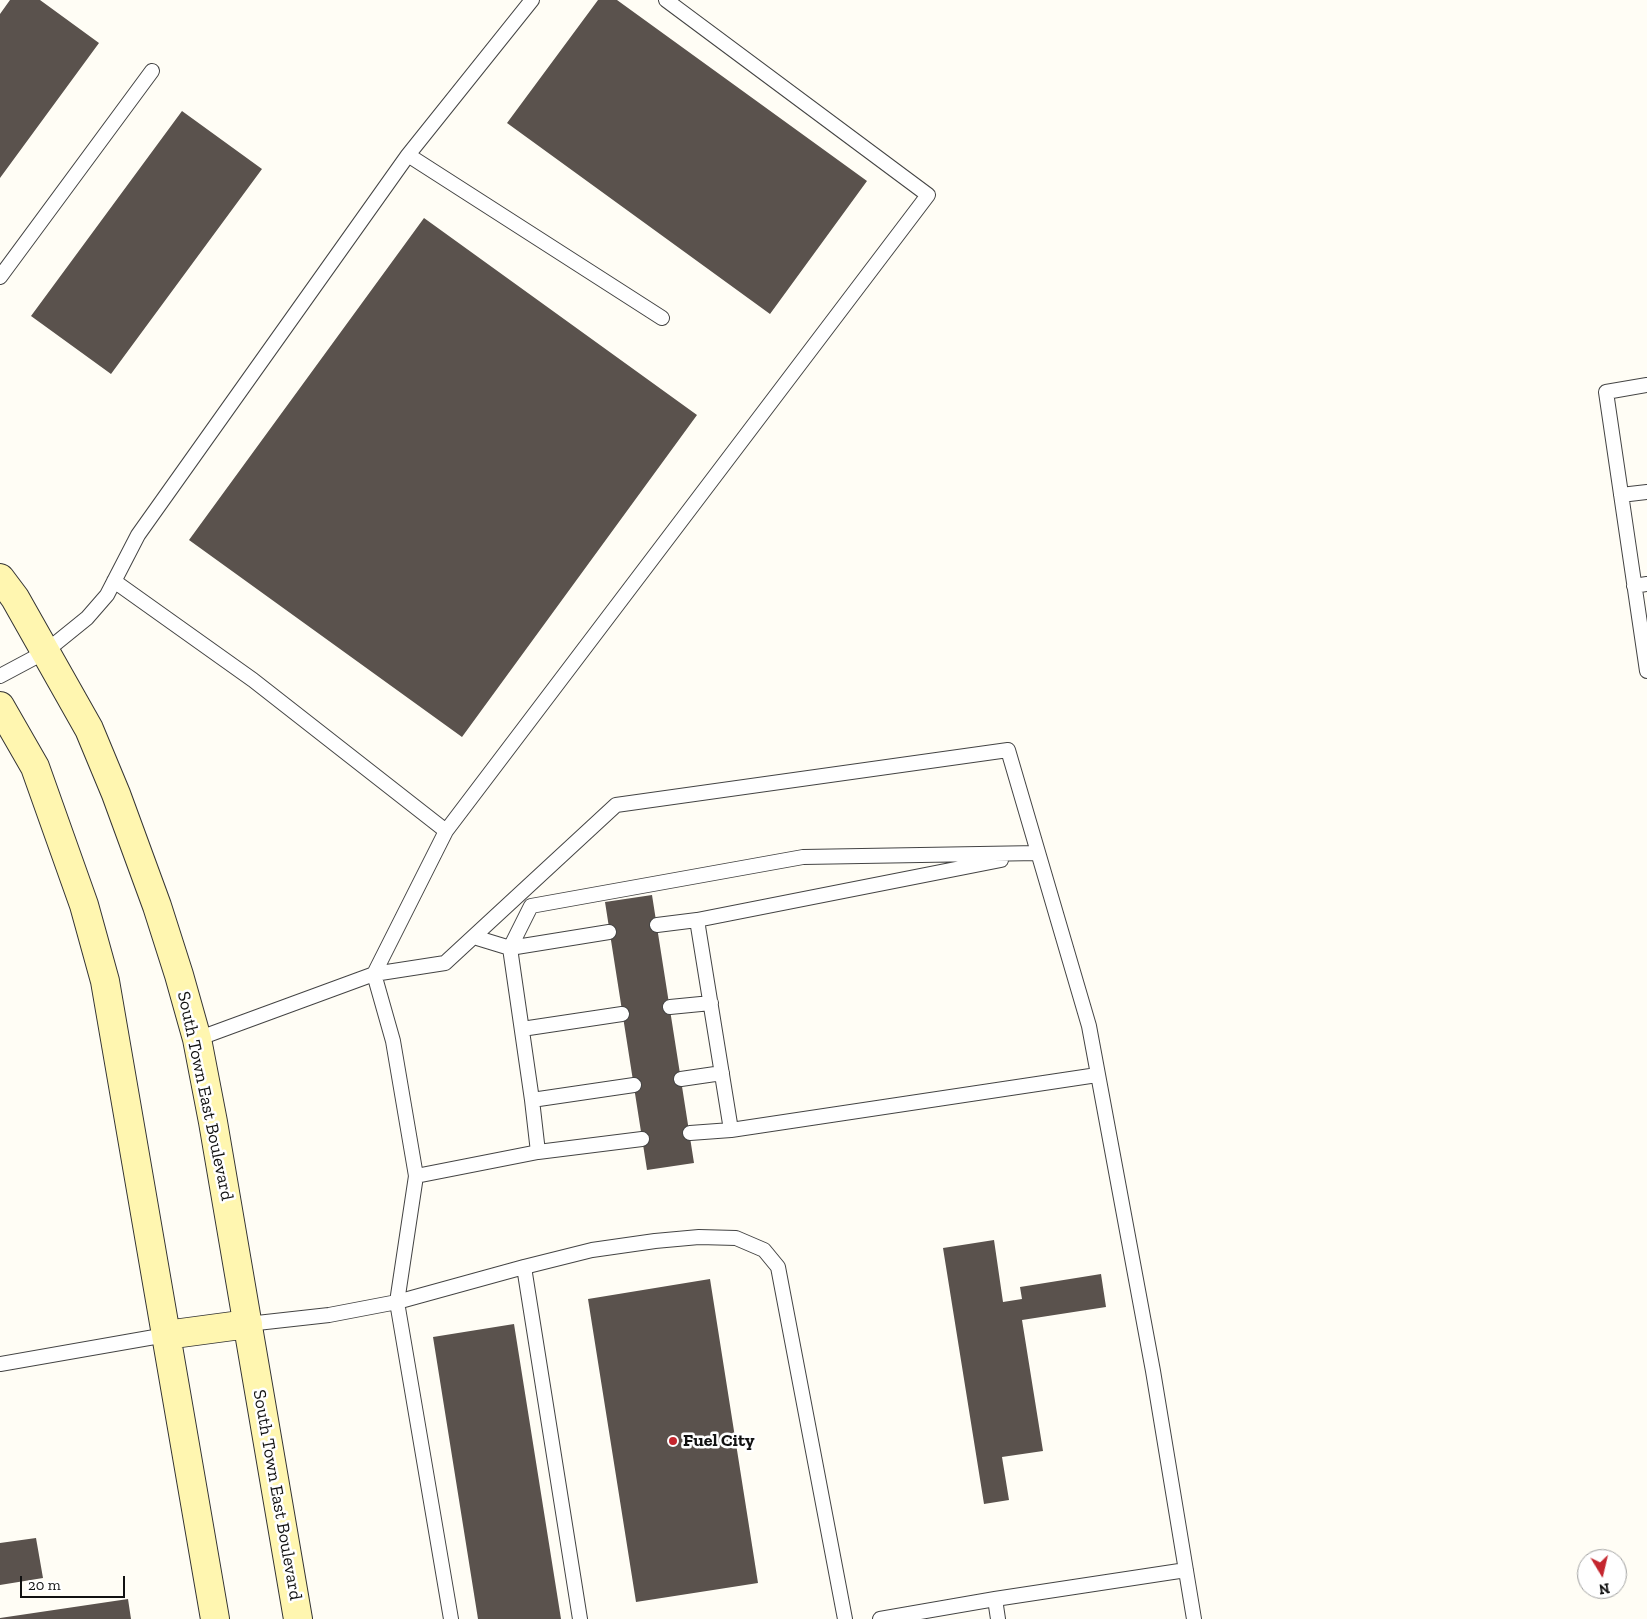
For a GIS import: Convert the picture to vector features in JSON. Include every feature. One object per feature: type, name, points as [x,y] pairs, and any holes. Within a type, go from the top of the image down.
[{"type":"main road","name":"South Town East Boulevard","points":[[0,578],[15,598],[89,729],[116,794],[157,906],[179,975],[197,1039],[213,1122],[298,1619]]},
{"type":"main road","points":[[0,706],[35,767],[84,905],[102,972],[215,1619]]},
{"type":"main road","points":[[166,1335],[248,1324]]},
{"type":"lane","points":[[0,676],[45,652],[88,618],[107,595],[138,535],[408,155],[532,0]]},
{"type":"lane","points":[[451,1619],[397,1302],[416,1176],[393,1041],[374,974],[446,831],[928,195],[666,0]]},
{"type":"lane","points":[[0,277],[152,71]]},
{"type":"lane","points":[[408,155],[662,318]]},
{"type":"lane","points":[[1647,385],[1606,392],[1621,496],[1641,585],[1647,671]]},
{"type":"lane","points":[[1621,496],[1647,492]]},
{"type":"lane","points":[[114,581],[252,680],[446,831]]},
{"type":"lane","points":[[197,1039],[374,974],[445,963],[616,805],[1008,750],[1089,1026],[1153,1371],[1194,1619]]},
{"type":"lane","points":[[657,925],[697,920],[1038,853]]},
{"type":"lane","points":[[538,1152],[510,948],[531,906],[803,858],[1038,853]]},
{"type":"lane","points":[[697,920],[731,1130]]},
{"type":"lane","points":[[474,937],[510,948],[610,932]]},
{"type":"lane","points":[[670,1008],[711,1003]]},
{"type":"lane","points":[[522,1028],[622,1014]]},
{"type":"lane","points":[[681,1079],[722,1073]]},
{"type":"lane","points":[[690,1133],[731,1130],[1097,1075]]},
{"type":"lane","points":[[532,1100],[634,1085]]},
{"type":"lane","points":[[416,1176],[538,1152],[642,1139]]},
{"type":"lane","points":[[248,1324],[329,1315],[397,1302],[524,1266],[592,1250],[699,1237],[736,1238],[764,1250],[778,1267],[845,1619]]},
{"type":"lane","points":[[524,1266],[580,1619]]},
{"type":"lane","points":[[0,1364],[166,1335]]},
{"type":"lane","points":[[880,1619],[995,1598],[1186,1570]]},
{"type":"lane","points":[[995,1598],[998,1619]]},
{"type":"building","points":[[10,0],[40,0],[99,43],[0,178],[0,14]]},
{"type":"building","points":[[598,0],[617,0],[867,181],[770,314],[507,123]]},
{"type":"building","points":[[182,111],[262,169],[111,374],[31,316]]},
{"type":"building","points":[[424,218],[697,415],[462,737],[189,540]]},
{"type":"building","points":[[652,895],[694,1163],[647,1170],[605,902]]},
{"type":"building","points":[[994,1240],[1003,1302],[1022,1299],[1020,1287],[1101,1274],[1106,1307],[1022,1320],[1043,1451],[1002,1457],[1009,1500],[984,1504],[943,1248]]},
{"type":"building","name":"Fuel City","points":[[710,1279],[758,1583],[636,1602],[588,1299]]},
{"type":"building","points":[[514,1324],[561,1619],[478,1619],[433,1337]]},
{"type":"building","points":[[36,1538],[43,1578],[0,1585],[0,1543]]},
{"type":"building","points":[[128,1599],[131,1619],[0,1619],[0,1618]]},
{"type":"place","name":"Fuel City","points":[[673,1441]]}]
